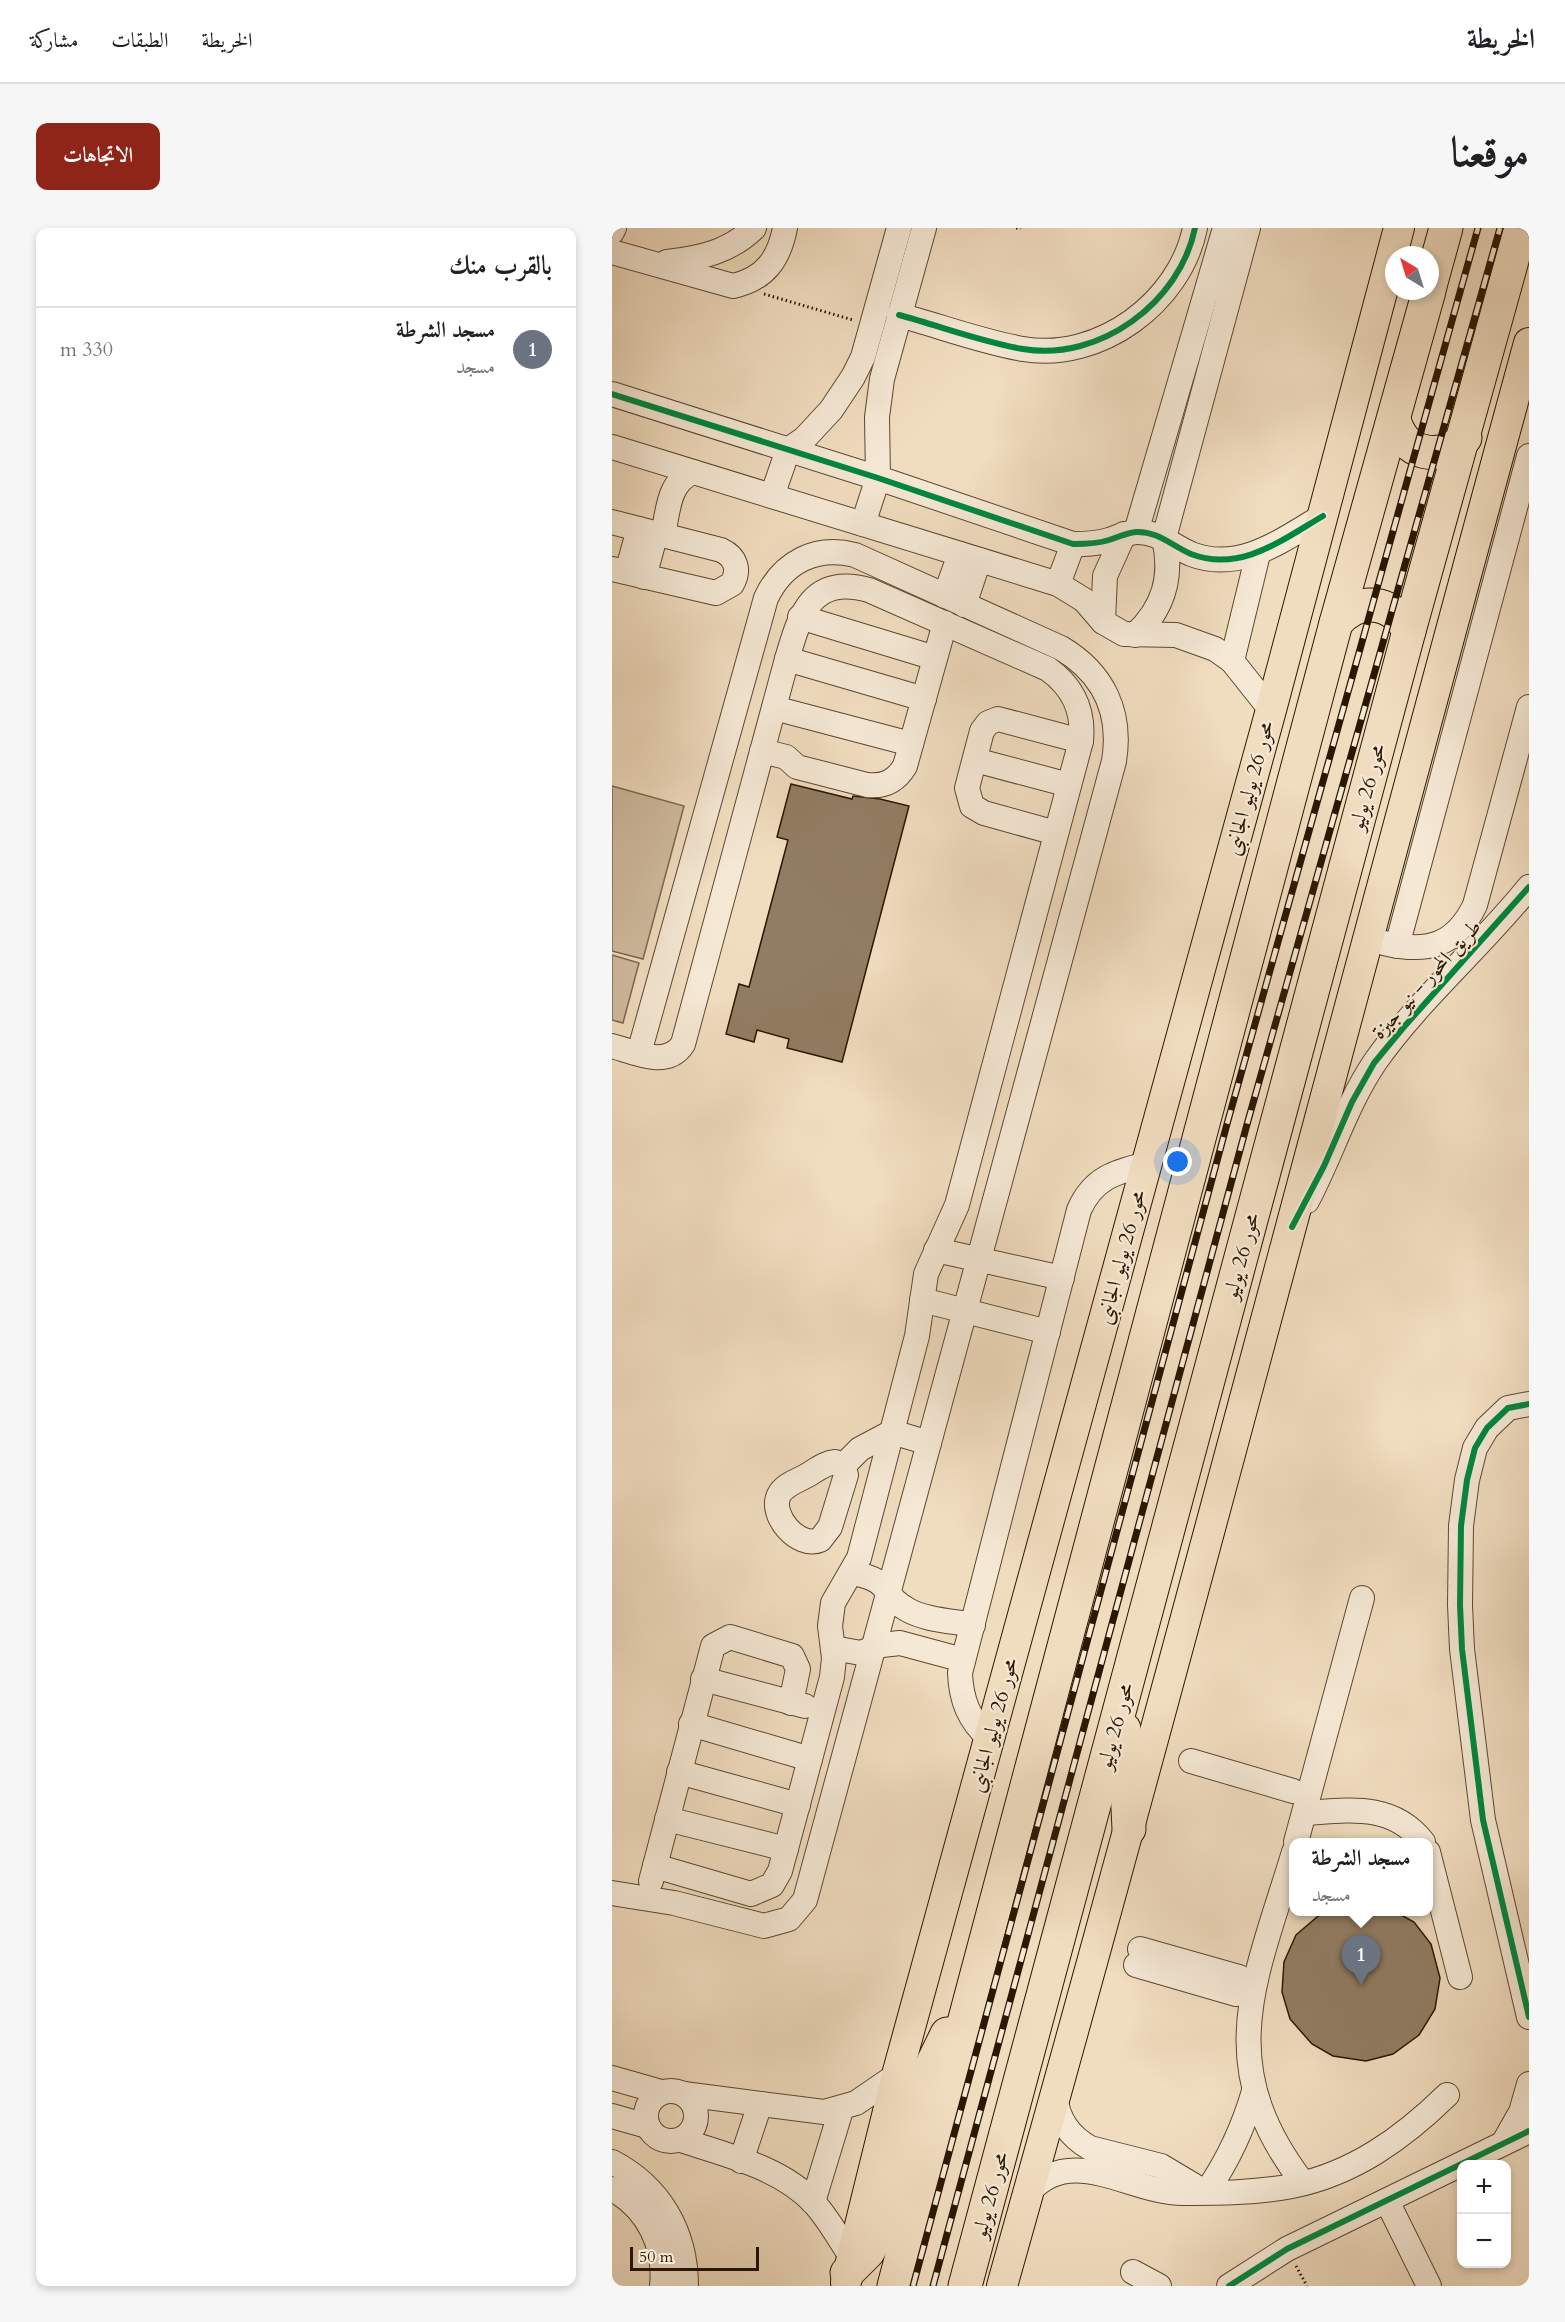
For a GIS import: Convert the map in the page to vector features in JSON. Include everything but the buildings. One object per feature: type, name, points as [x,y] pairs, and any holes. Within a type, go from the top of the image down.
[{"type":"highway","points":[[1439,253],[1446,228]]},
{"type":"highway","name":"محور 26 يوليو","points":[[965,2286],[1409,631],[1465,438],[1521,228]]},
{"type":"highway","points":[[894,2286],[1336,623],[1427,300]]},
{"type":"highway","points":[[1395,419],[1401,437],[1423,453],[1442,453],[1465,438]]},
{"type":"highway","points":[[1336,623],[1357,606],[1375,605],[1399,616],[1409,631]]},
{"type":"highway","points":[[1122,1699],[1129,1829]]},
{"type":"highway","points":[[848,2272],[874,2243],[933,2058],[943,2039],[969,2008]]},
{"type":"main road","name":"محور 26 يوليو الجانبى","points":[[848,2272],[897,2075],[1271,710],[1400,228]]},
{"type":"main road","points":[[1002,2286],[1293,1227],[1366,939],[1529,343]]},
{"type":"street","points":[[612,252],[733,286],[759,276],[778,256],[785,228]]},
{"type":"street","points":[[772,496],[788,450],[818,425],[842,394],[863,357],[899,228]]},
{"type":"street","points":[[863,524],[878,478],[876,436],[879,398],[899,315],[924,228]]},
{"type":"street","points":[[899,315],[1024,349],[1050,350],[1077,346],[1102,338],[1126,326],[1147,311],[1165,292],[1180,270],[1192,246],[1195,228]]},
{"type":"street","points":[[1103,622],[1105,576],[1130,533],[1179,390],[1226,228]]},
{"type":"street","points":[[1135,635],[1159,608],[1165,591],[1169,573],[1164,538],[1248,228]]},
{"type":"street","points":[[656,264],[711,255],[727,249],[754,229],[778,256]]},
{"type":"street","points":[[711,255],[733,286]]},
{"type":"street","points":[[1179,390],[1202,397]]},
{"type":"street","points":[[612,394],[878,478],[1073,544],[1090,544],[1130,533],[1164,538],[1177,548],[1209,558],[1242,558],[1258,554],[1323,516]]},
{"type":"street","points":[[612,447],[1058,584],[1084,600],[1103,622],[1113,629],[1135,635],[1156,634],[1196,640],[1232,661],[1271,710]]},
{"type":"street","points":[[1397,946],[1529,456]]},
{"type":"street","points":[[651,532],[659,488],[656,460]]},
{"type":"street","points":[[612,522],[651,532],[727,553],[736,564],[736,578],[728,589],[716,593],[628,573],[651,532],[675,487],[682,477],[693,472]]},
{"type":"street","points":[[1058,584],[1073,544]]},
{"type":"street","points":[[612,1893],[647,1898],[756,1924],[773,1925],[789,1919],[806,1899],[1114,761],[1117,731],[1112,709],[1104,689],[1085,665],[1061,648],[855,555],[831,551],[807,556],[786,568],[771,587],[639,1053]]},
{"type":"street","points":[[1232,661],[1258,554]]},
{"type":"street","points":[[955,601],[969,557]]},
{"type":"street","points":[[612,1046],[663,1058],[675,1054],[683,1044],[800,616],[820,594],[849,586],[869,590],[1048,669],[1058,676],[1073,694],[1081,717],[1081,741],[957,1205],[926,1274],[917,1336],[861,1550],[851,1573],[833,1603],[830,1626],[833,1667],[780,1871],[772,1885],[751,1894],[655,1866]]},
{"type":"street","points":[[800,616],[935,658]]},
{"type":"street","points":[[760,758],[786,757],[797,767],[867,785],[883,785],[901,773],[945,623]]},
{"type":"street","points":[[787,659],[924,699]]},
{"type":"street","points":[[744,677],[776,697],[911,744]]},
{"type":"street","points":[[1366,939],[1415,948],[1433,946],[1454,934],[1470,916],[1475,905],[1529,708]]},
{"type":"street","points":[[1056,833],[976,809],[967,793],[975,759],[984,727],[998,719],[1081,741]]},
{"type":"street","points":[[975,759],[1069,785]]},
{"type":"street","name":"طريق المحور - نيو جيزة","points":[[1293,1227],[1324,1166],[1352,1102],[1374,1063],[1529,887]]},
{"type":"street","points":[[989,1737],[972,1720],[963,1698],[960,1674],[1079,1210],[1090,1190],[1108,1175],[1147,1164]]},
{"type":"street","points":[[936,1250],[1062,1278]]},
{"type":"street","points":[[922,1300],[1048,1332]]},
{"type":"street","points":[[1529,1404],[1508,1408],[1487,1428],[1475,1448],[1467,1480],[1461,1526],[1460,1605],[1462,1649],[1483,1820],[1493,1871],[1529,2012]]},
{"type":"street","points":[[843,1466],[860,1449],[892,1432],[929,1443]]},
{"type":"street","points":[[851,1573],[874,1578],[889,1591],[898,1604],[912,1612],[973,1625]]},
{"type":"street","points":[[1297,1838],[1362,1598]]},
{"type":"street","points":[[647,1898],[713,1646],[723,1638],[736,1638],[792,1656],[798,1669],[791,1703]]},
{"type":"street","points":[[833,1648],[854,1654],[900,1643],[963,1660]]},
{"type":"street","points":[[703,1679],[855,1719]]},
{"type":"street","points":[[692,1724],[812,1752],[845,1754]]},
{"type":"street","points":[[1191,1761],[1293,1791]]},
{"type":"street","points":[[679,1772],[798,1805]]},
{"type":"street","points":[[1305,1813],[1374,1810],[1397,1819],[1418,1838]]},
{"type":"street","points":[[667,1819],[786,1849]]},
{"type":"street","points":[[1289,1865],[1253,1986],[1248,2053],[1254,2091],[1266,2124],[1282,2155],[1304,2183]]},
{"type":"street","points":[[1433,1872],[1460,1977]]},
{"type":"street","points":[[1138,1957],[1238,1985]]},
{"type":"street","points":[[612,2078],[673,2093],[824,2112],[841,2110],[856,2103],[897,2075]]},
{"type":"street","points":[[1503,2142],[1521,2112],[1529,2084]]},
{"type":"street","points":[[1205,2191],[1228,2160],[1244,2127],[1254,2091]]},
{"type":"street","points":[[673,2093],[649,2103],[645,2118],[647,2126],[657,2138],[681,2140],[741,2161],[786,2181],[813,2202],[848,2272]]},
{"type":"street","points":[[673,2093],[695,2106],[696,2122],[681,2140]]},
{"type":"street","points":[[1029,2192],[1053,2173],[1074,2169],[1154,2189],[1182,2193],[1249,2192],[1304,2183],[1337,2173],[1377,2153],[1414,2127],[1447,2095]]},
{"type":"street","points":[[1055,2096],[1060,2118],[1081,2143],[1090,2148],[1161,2166],[1205,2191]]},
{"type":"street","points":[[741,2161],[760,2104]]},
{"type":"street","points":[[813,2202],[841,2110]]},
{"type":"street","points":[[612,2116],[647,2126]]},
{"type":"street","points":[[1229,2286],[1287,2249],[1529,2131]]},
{"type":"street","points":[[612,2162],[630,2171],[648,2186],[663,2204],[682,2246],[686,2286]]},
{"type":"street","points":[[612,2189],[638,2208],[651,2228],[660,2250],[663,2286]]},
{"type":"street","points":[[1388,2200],[1429,2286]]},
{"type":"street","points":[[1133,2272],[1159,2286]]},
{"type":"path","points":[[733,286],[872,325]]},
{"type":"shaded area","points":[[612,786],[684,806],[643,959],[612,951]]},
{"type":"shaded area","points":[[612,955],[639,963],[623,1023],[612,1020]]},
{"type":"railway","points":[[913,2286],[1227,1124],[1478,228]]},
{"type":"railway","points":[[933,2286],[1246,1128],[1500,228]]},
{"type":"cycle path","points":[[899,315],[1023,349],[1052,351],[1080,346],[1107,336],[1132,321],[1154,302],[1173,280],[1186,255],[1195,228]]},
{"type":"cycle path","points":[[612,394],[878,478],[1073,544],[1100,542],[1129,533],[1144,532],[1158,536],[1191,554],[1209,559],[1227,559],[1243,557],[1276,544],[1323,516]]},
{"type":"cycle path","points":[[1292,1227],[1324,1166],[1352,1102],[1374,1063],[1529,887]]},
{"type":"cycle path","points":[[1529,1404],[1508,1408],[1487,1428],[1475,1448],[1467,1480],[1461,1526],[1460,1605],[1462,1649],[1483,1820],[1529,2017]]},
{"type":"cycle path","points":[[1229,2286],[1287,2249],[1529,2131]]},
{"type":"place","name":"مسجد الشرطة","points":[[1361,1985]]}]
